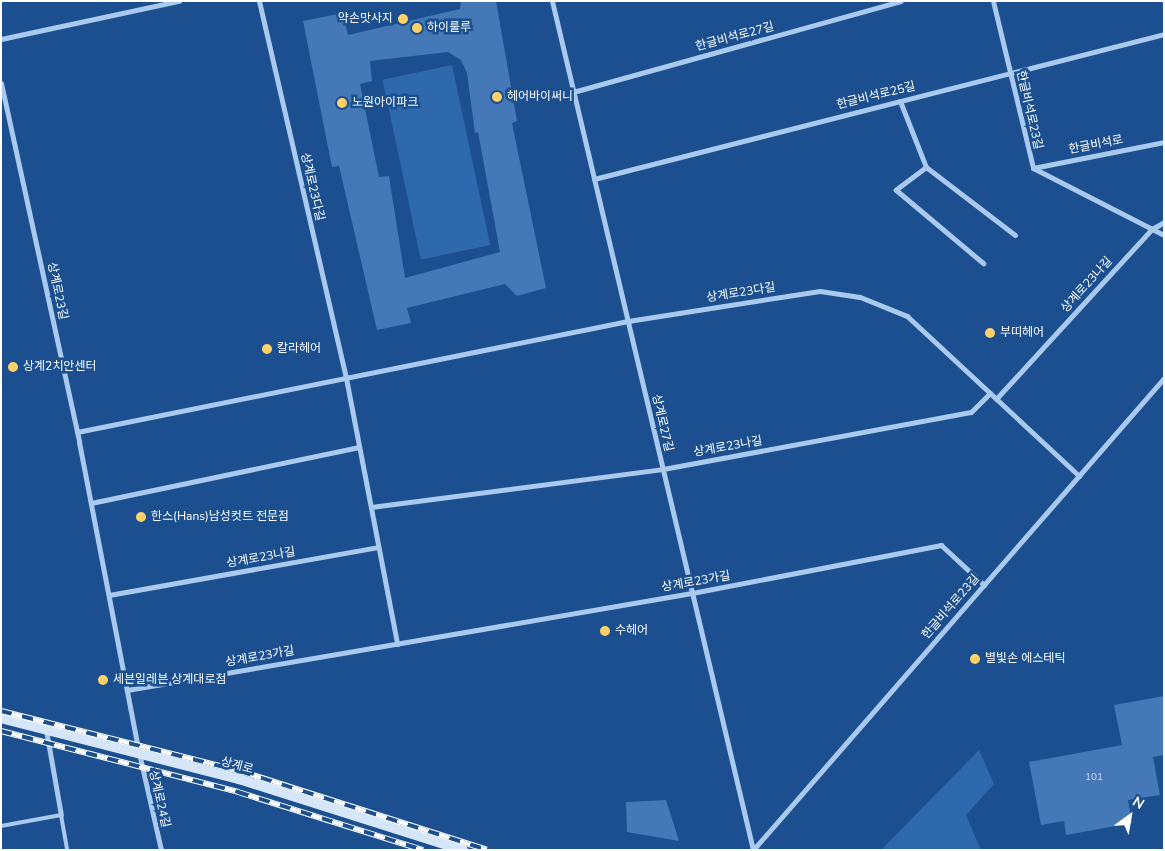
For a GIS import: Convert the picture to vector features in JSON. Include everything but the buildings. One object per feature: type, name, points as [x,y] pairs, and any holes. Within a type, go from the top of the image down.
[{"type":"main road","name":"상계로","points":[[1,718],[239,779],[463,850]]},
{"type":"street","points":[[1,39],[179,1]]},
{"type":"street","name":"상계로23다길","points":[[259,1],[346,378]]},
{"type":"street","name":"상계로27길","points":[[552,1],[753,850]]},
{"type":"street","name":"한글비석로27길","points":[[573,92],[901,1]]},
{"type":"street","name":"한글비석로23길","points":[[993,1],[1033,168],[1164,236]]},
{"type":"street","name":"한글비석로25길","points":[[594,179],[1164,34]]},
{"type":"street","name":"상계로23길","points":[[1,83],[77,432],[139,753]]},
{"type":"street","points":[[900,100],[926,168],[1015,235]]},
{"type":"street","name":"한글비석로","points":[[1033,168],[1164,142]]},
{"type":"street","points":[[926,168],[896,190],[983,263]]},
{"type":"street","name":"상계로23나길","points":[[996,399],[1152,229],[1164,222]]},
{"type":"street","name":"상계로23다길","points":[[77,432],[628,321],[820,291],[860,297],[907,316],[1079,476]]},
{"type":"street","points":[[346,378],[397,644]]},
{"type":"street","name":"한글비석로23길","points":[[753,850],[1164,378]]},
{"type":"street","name":"상계로23나길","points":[[371,507],[662,469],[971,412],[990,393]]},
{"type":"street","points":[[91,503],[359,447]]},
{"type":"street","name":"상계로23가길","points":[[127,690],[692,593],[941,545],[984,585]]},
{"type":"street","name":"상계로23나길","points":[[109,595],[378,547]]},
{"type":"street","points":[[46,730],[61,815]]},
{"type":"street","name":"상계로24길","points":[[139,753],[161,850]]},
{"type":"lane","points":[[1,826],[61,815],[67,850]]},
{"type":"shaded area","points":[[452,65],[490,245],[421,260],[383,80]]},
{"type":"shaded area","points":[[979,750],[994,784],[966,815],[981,850],[881,850]]},
{"type":"railway","points":[[1,711],[240,771],[487,850]]},
{"type":"railway","points":[[1,731],[238,792],[423,850]]},
{"type":"place","name":"약손맛사지","points":[[403,19]]},
{"type":"place","name":"하이룰루","points":[[417,28]]},
{"type":"place","name":"헤어바이써니","points":[[497,97]]},
{"type":"place","name":"노원아이파크","points":[[342,103]]},
{"type":"place","name":"부띠헤어","points":[[990,333]]},
{"type":"place","name":"칼라헤어","points":[[267,349]]},
{"type":"place","name":"상계2치안센터","points":[[13,367]]},
{"type":"place","name":"한스(Hans)남성컷트 전문점","points":[[141,517]]},
{"type":"place","name":"수헤어","points":[[605,631]]},
{"type":"place","name":"별빛손 에스테틱","points":[[975,659]]},
{"type":"place","name":"세븐일레븐 상계대로점","points":[[103,680]]}]
